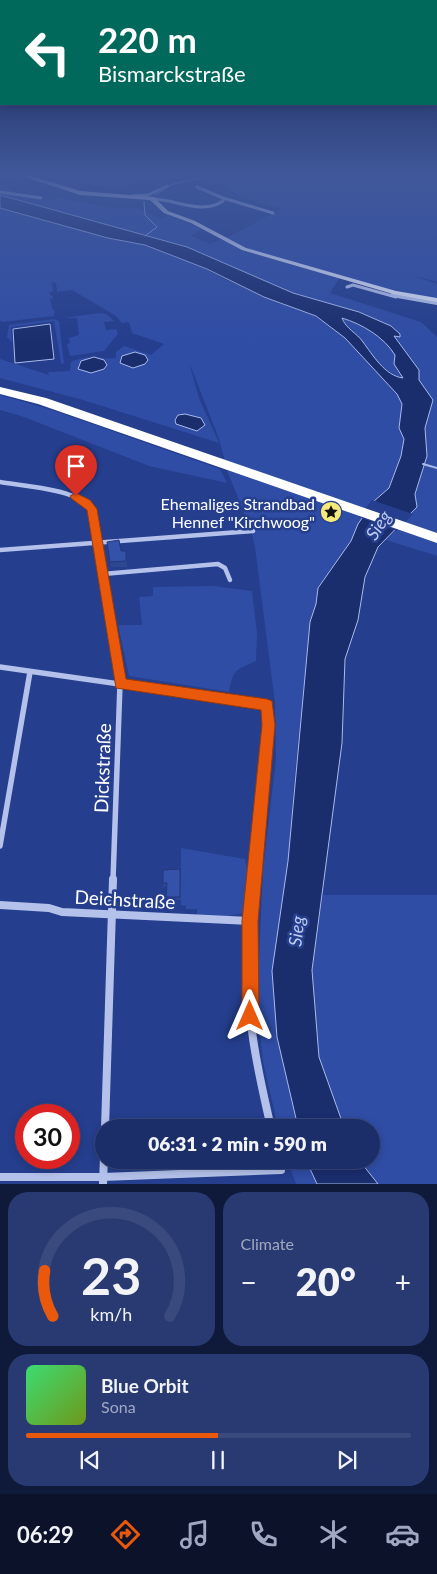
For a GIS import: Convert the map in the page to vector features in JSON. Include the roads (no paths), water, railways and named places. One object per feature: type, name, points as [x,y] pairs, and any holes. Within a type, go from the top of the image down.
[{"type":"highway","points":[[0,384],[46,395],[437,538]]},
{"type":"highway","points":[[0,390],[437,528]]},
{"type":"main road","points":[[210,231],[244,249],[394,293],[437,302]]},
{"type":"street","points":[[347,286],[353,285],[398,297],[437,302]]},
{"type":"street","name":"Dickstraße","points":[[0,482],[76,496],[86,502],[92,509],[98,543],[120,684],[105,1119]]},
{"type":"street","points":[[0,550],[253,531]]},
{"type":"street","points":[[103,574],[218,564],[226,568],[230,580]]},
{"type":"street","points":[[0,667],[267,705],[268,734],[250,921],[250,1016],[269,1119]]},
{"type":"street","points":[[0,846],[30,672]]},
{"type":"street","name":"Deichstraße","points":[[0,904],[49,908],[62,912],[250,921]]},
{"type":"street","points":[[0,1177],[103,1181],[281,1169]]},
{"type":"water","name":"Sieg","points":[[84,231],[130,231],[187,247],[293,293],[359,312],[391,326],[400,334],[400,337],[394,336],[419,370],[419,380],[433,400],[425,428],[427,456],[415,494],[417,507],[378,547],[365,577],[358,620],[345,659],[342,743],[312,970],[319,1057],[341,1119],[296,1119],[277,1037],[272,971],[288,861],[310,622],[316,604],[318,588],[351,541],[358,524],[373,502],[389,488],[401,456],[404,439],[399,428],[402,404],[397,394],[345,338],[316,316],[264,297],[207,269],[145,245]],"holes":[[[342,318],[372,332],[385,342],[395,355],[394,364],[403,378],[385,369]]]},
{"type":"water","points":[[50,324],[54,359],[15,363],[13,329]]},
{"type":"water","points":[[135,352],[145,355],[148,360],[145,364],[133,368],[120,363],[122,356]]},
{"type":"water","points":[[94,357],[104,360],[107,365],[104,369],[91,373],[78,369],[81,361]]},
{"type":"water","points":[[185,414],[201,418],[205,425],[197,431],[176,424],[175,420],[178,415]]},
{"type":"water","points":[[310,1169],[366,1169],[378,1184],[317,1184]]},
{"type":"waterway","points":[[145,236],[151,231]]},
{"type":"waterway","points":[[423,464],[437,468]]},
{"type":"place","name":"Ehemaliges Strandbad Hennef \"Kirchwoog\"","points":[[331,512]]}]
